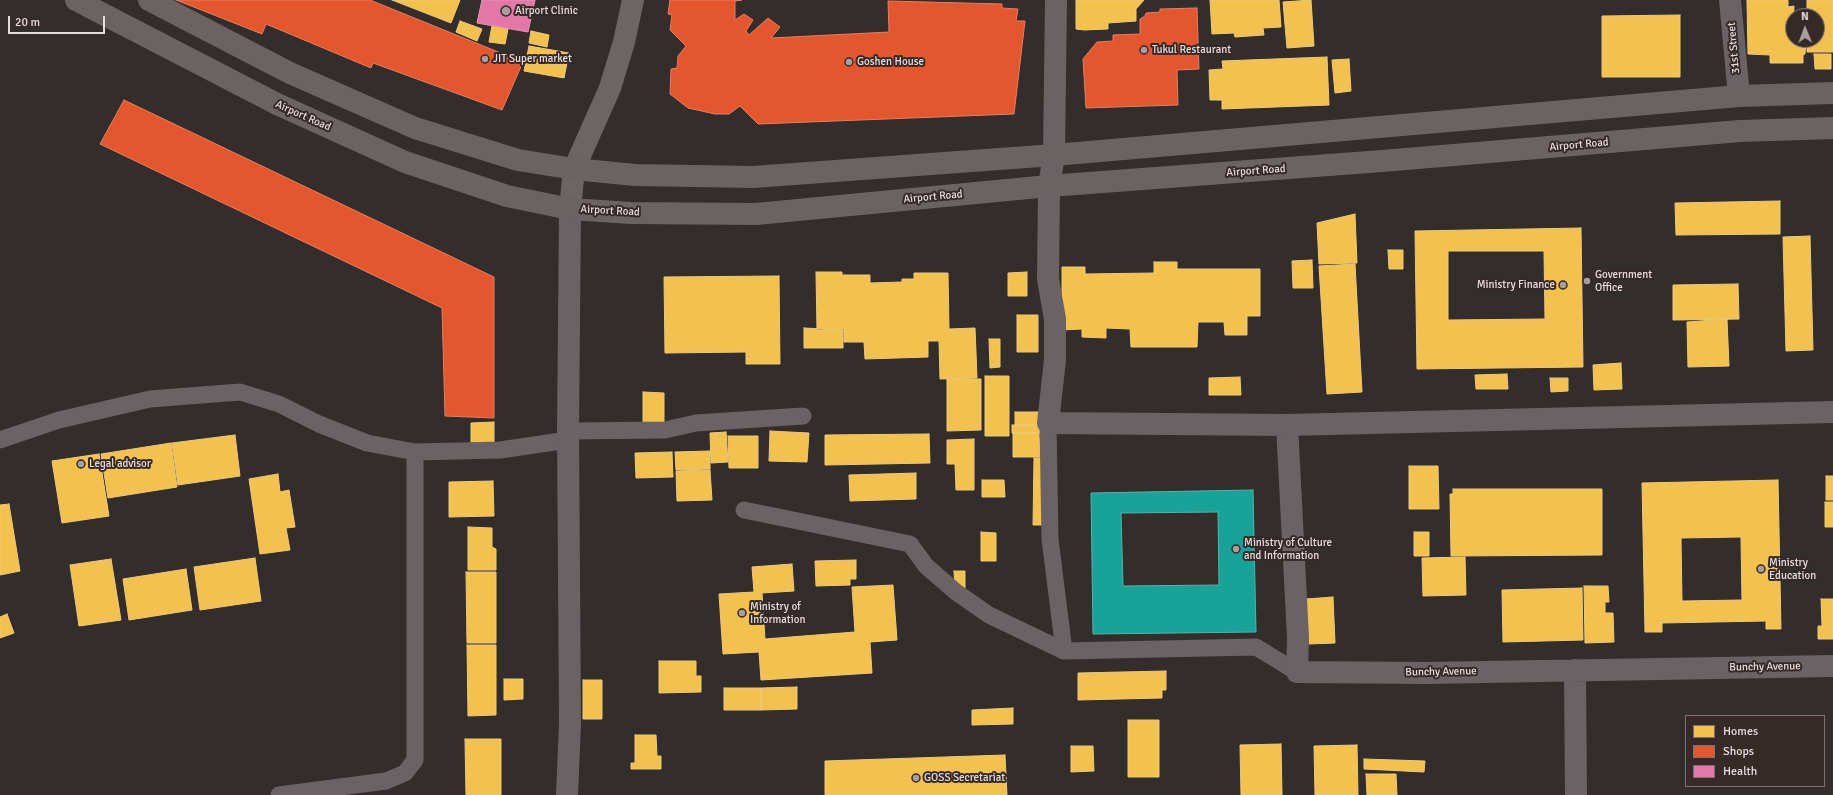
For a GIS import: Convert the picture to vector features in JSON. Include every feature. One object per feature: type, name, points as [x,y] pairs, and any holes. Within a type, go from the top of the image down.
[{"type":"main road","name":"Airport Road","points":[[76,0],[277,104],[405,162],[506,196],[570,209],[631,213],[756,214],[1049,186],[1740,131],[1833,128]]},
{"type":"main road","points":[[149,0],[290,73],[415,128],[518,160],[574,169],[635,175],[753,178],[1054,155],[1739,96],[1833,92]]},
{"type":"street","points":[[567,795],[570,722],[568,436],[570,209],[574,169],[610,88],[624,42],[633,0]]},
{"type":"street","points":[[1056,0],[1054,155],[1049,186],[1048,278],[1055,319],[1054,360],[1048,423],[1286,425],[1833,412]]},
{"type":"street","name":"31st Street","points":[[1730,0],[1739,96]]},
{"type":"street","points":[[1286,425],[1298,638],[1297,672]]},
{"type":"street","name":"Bunchy Avenue","points":[[1297,672],[1427,673],[1833,666]]},
{"type":"street","points":[[1575,670],[1576,795]]},
{"type":"lane","points":[[0,440],[59,420],[150,399],[240,392],[279,404],[319,424],[367,443],[415,452],[500,450],[568,436],[664,430],[696,423],[803,416]]},
{"type":"lane","points":[[1048,423],[1050,539],[1064,651]]},
{"type":"lane","points":[[279,795],[386,781],[405,773],[415,760],[415,452]]},
{"type":"lane","points":[[744,510],[910,544],[926,566],[956,592],[988,615],[1064,651],[1256,647],[1297,672]]},
{"type":"building: Homes","points":[[392,0],[460,0],[451,23]]},
{"type":"building: Homes","points":[[1076,0],[1144,0],[1136,9],[1136,21],[1108,23],[1108,29],[1084,30],[1076,29]]},
{"type":"building: Homes","points":[[1210,0],[1279,0],[1281,27],[1263,28],[1264,35],[1235,37],[1234,33],[1212,34]]},
{"type":"building: Homes","points":[[1311,0],[1314,46],[1287,48],[1283,2]]},
{"type":"building: Homes","points":[[1747,0],[1788,0],[1788,7],[1794,6],[1794,8],[1785,8],[1785,48],[1805,48],[1805,54],[1803,55],[1803,63],[1770,63],[1770,55],[1748,54]]},
{"type":"building: Homes","points":[[1807,0],[1833,0],[1833,52],[1807,52],[1807,48],[1825,48],[1825,8],[1807,8]]},
{"type":"building: Homes","points":[[1680,15],[1680,77],[1602,77],[1602,16]]},
{"type":"building: Homes","points":[[460,21],[482,29],[477,41],[456,32]]},
{"type":"building: Homes","points":[[492,26],[508,29],[505,44],[489,42]]},
{"type":"building: Homes","points":[[531,31],[549,35],[547,47],[529,43]]},
{"type":"building: Homes","points":[[529,46],[569,53],[564,78],[524,71]]},
{"type":"building: Homes","points":[[1814,54],[1831,54],[1831,69],[1815,69]]},
{"type":"building: Homes","points":[[1327,57],[1329,105],[1222,109],[1222,100],[1210,100],[1209,70],[1223,69],[1222,61]]},
{"type":"building: Homes","points":[[1349,59],[1351,91],[1335,93],[1332,60]]},
{"type":"building: Homes","points":[[1780,201],[1780,234],[1676,235],[1675,203]]},
{"type":"building: Homes","points":[[1355,214],[1357,263],[1319,264],[1317,223]]},
{"type":"building: Homes","name":"Ministry Finance","points":[[1581,228],[1583,367],[1417,369],[1415,231]],"holes":[[[1448,251],[1544,251],[1545,319],[1448,320]]]},
{"type":"building: Homes","points":[[1810,236],[1813,350],[1786,351],[1783,237]]},
{"type":"building: Homes","points":[[1388,250],[1403,250],[1403,269],[1389,269]]},
{"type":"building: Homes","points":[[1312,260],[1313,288],[1293,288],[1292,261]]},
{"type":"building: Homes","points":[[1154,262],[1177,262],[1177,269],[1260,269],[1260,316],[1247,316],[1247,335],[1225,335],[1224,322],[1198,322],[1197,347],[1131,347],[1130,329],[1106,328],[1106,338],[1082,337],[1082,329],[1062,330],[1062,267],[1085,267],[1085,274],[1154,273]]},
{"type":"building: Homes","points":[[1355,264],[1362,392],[1327,394],[1319,266]]},
{"type":"building: Homes","points":[[816,272],[842,272],[842,275],[870,275],[870,283],[902,282],[902,279],[914,279],[914,273],[948,273],[949,329],[975,328],[977,378],[940,379],[939,341],[928,341],[928,357],[865,359],[864,342],[844,342],[844,329],[817,330]]},
{"type":"building: Homes","points":[[1027,272],[1027,296],[1008,296],[1008,273]]},
{"type":"building: Homes","points":[[779,276],[780,364],[746,364],[746,352],[665,353],[664,277]]},
{"type":"building: Homes","points":[[1738,284],[1739,319],[1673,320],[1673,285]]},
{"type":"building: Homes","points":[[1017,315],[1038,315],[1038,352],[1017,352]]},
{"type":"building: Homes","points":[[1727,319],[1729,366],[1688,367],[1687,322]]},
{"type":"building: Homes","points":[[804,328],[843,330],[843,348],[804,348]]},
{"type":"building: Homes","points":[[989,339],[1000,339],[1000,367],[990,368]]},
{"type":"building: Homes","points":[[1621,363],[1622,389],[1594,390],[1593,365]]},
{"type":"building: Homes","points":[[1507,374],[1508,389],[1476,389],[1475,375]]},
{"type":"building: Homes","points":[[985,376],[1009,376],[1009,436],[985,436]]},
{"type":"building: Homes","points":[[1240,377],[1241,395],[1209,395],[1209,378]]},
{"type":"building: Homes","points":[[1550,378],[1568,378],[1568,391],[1551,392]]},
{"type":"building: Homes","points":[[947,379],[981,379],[981,430],[947,431]]},
{"type":"building: Homes","points":[[643,392],[664,393],[664,424],[643,423]]},
{"type":"building: Homes","points":[[1015,412],[1044,412],[1044,425],[1015,425]]},
{"type":"building: Homes","points":[[494,422],[494,445],[471,445],[471,423]]},
{"type":"building: Homes","points":[[1012,425],[1045,425],[1046,433],[1012,433]]},
{"type":"building: Homes","points":[[770,431],[809,433],[807,462],[769,461]]},
{"type":"building: Homes","points":[[726,432],[728,462],[711,463],[710,433]]},
{"type":"building: Homes","points":[[1013,433],[1039,433],[1040,457],[1013,457]]},
{"type":"building: Homes","points":[[929,434],[930,463],[825,465],[825,435]]},
{"type":"building: Homes","points":[[235,435],[240,476],[178,485],[172,443]]},
{"type":"building: Homes","points":[[728,436],[758,436],[758,468],[729,468]]},
{"type":"building: Homes","points":[[974,439],[974,490],[956,490],[955,464],[947,464],[947,440]]},
{"type":"building: Homes","points":[[171,443],[177,487],[108,498],[101,454]]},
{"type":"building: Homes","points":[[710,451],[710,469],[676,470],[675,452]]},
{"type":"building: Homes","points":[[672,452],[673,477],[636,478],[635,453]]},
{"type":"building: Homes","points":[[99,454],[109,516],[62,523],[52,461]]},
{"type":"building: Homes","points":[[1034,458],[1047,458],[1047,525],[1033,525]]},
{"type":"building: Homes","points":[[1409,466],[1438,466],[1439,509],[1409,509]]},
{"type":"building: Homes","points":[[710,470],[712,500],[677,501],[676,471]]},
{"type":"building: Homes","points":[[916,473],[916,499],[850,501],[849,475]]},
{"type":"building: Homes","points":[[278,474],[280,492],[289,490],[295,527],[286,528],[290,550],[260,554],[249,479]]},
{"type":"building: Homes","points":[[1826,476],[1833,476],[1833,500],[1826,500]]},
{"type":"building: Homes","points":[[982,480],[1004,480],[1005,497],[982,497]]},
{"type":"building: Homes","name":"Ministry Education","points":[[1778,480],[1781,629],[1766,629],[1766,621],[1662,623],[1662,632],[1645,632],[1642,483]],"holes":[[[1741,537],[1742,600],[1682,601],[1681,538]]]},
{"type":"building: Homes","points":[[493,481],[494,516],[449,517],[449,482]]},
{"type":"building: Homes","points":[[1453,489],[1602,489],[1602,555],[1451,556],[1450,494],[1453,494]]},
{"type":"building: Homes","points":[[1825,502],[1833,502],[1833,527],[1825,527]]},
{"type":"building: Homes","points":[[9,504],[20,571],[0,575],[0,505]]},
{"type":"building: Homes","points":[[468,527],[492,528],[492,547],[496,549],[496,570],[468,570]]},
{"type":"building: Homes","points":[[981,532],[996,533],[996,561],[981,561]]},
{"type":"building: Homes","points":[[1414,532],[1429,532],[1429,556],[1414,556]]},
{"type":"building: Homes","points":[[1465,557],[1466,595],[1423,596],[1422,558]]},
{"type":"building: Homes","points":[[255,558],[261,601],[200,610],[194,567]]},
{"type":"building: Homes","points":[[111,559],[121,620],[79,626],[70,565]]},
{"type":"building: Homes","points":[[856,560],[856,579],[850,579],[850,585],[816,586],[815,561]]},
{"type":"building: Homes","name":"Ministry of Information","points":[[792,564],[794,591],[762,593],[765,639],[855,632],[852,587],[893,585],[897,640],[870,642],[872,673],[761,680],[759,652],[723,654],[719,594],[754,592],[752,567]]},
{"type":"building: Homes","points":[[186,569],[192,610],[129,620],[123,579]]},
{"type":"building: Homes","points":[[954,571],[965,571],[965,588],[955,589]]},
{"type":"building: Homes","points":[[466,572],[496,572],[496,643],[467,643]]},
{"type":"building: Homes","points":[[1584,586],[1608,586],[1609,602],[1605,602],[1605,613],[1613,613],[1614,642],[1585,643]]},
{"type":"building: Homes","points":[[1582,588],[1583,640],[1503,642],[1502,590]]},
{"type":"building: Homes","points":[[1333,597],[1335,643],[1309,644],[1306,599]]},
{"type":"building: Homes","points":[[1821,599],[1833,599],[1833,639],[1818,639],[1818,626],[1822,626]]},
{"type":"building: Homes","points":[[7,614],[14,633],[0,638],[0,617]]},
{"type":"building: Homes","points":[[467,645],[496,645],[496,715],[468,716]]},
{"type":"building: Homes","points":[[659,661],[696,661],[696,676],[701,676],[701,692],[659,693]]},
{"type":"building: Homes","points":[[1166,671],[1166,690],[1162,690],[1162,698],[1078,700],[1078,673]]},
{"type":"building: Homes","points":[[504,679],[523,679],[523,699],[504,700]]},
{"type":"building: Homes","points":[[583,680],[602,680],[602,719],[583,719]]},
{"type":"building: Homes","points":[[797,687],[797,709],[761,710],[761,688]]},
{"type":"building: Homes","points":[[724,688],[761,688],[761,710],[724,710]]},
{"type":"building: Homes","points":[[1013,708],[1013,724],[972,725],[972,710]]},
{"type":"building: Homes","points":[[1128,720],[1159,720],[1159,777],[1128,777]]},
{"type":"building: Homes","points":[[635,735],[656,735],[657,756],[661,756],[661,769],[631,769],[631,763],[635,763]]},
{"type":"building: Homes","points":[[465,739],[501,739],[501,795],[466,795]]},
{"type":"building: Homes","points":[[1281,744],[1282,795],[1241,795],[1240,745]]},
{"type":"building: Homes","points":[[1357,745],[1358,795],[1315,795],[1314,746]]},
{"type":"building: Homes","points":[[1071,746],[1093,746],[1094,771],[1071,772]]},
{"type":"building: Homes","name":"GOSS Secretariat","points":[[1005,755],[1007,795],[825,795],[825,761]]},
{"type":"building: Homes","points":[[1364,759],[1425,761],[1424,772],[1364,769]]},
{"type":"building: Homes","points":[[1366,774],[1396,774],[1397,795],[1367,795]]},
{"type":"building: Shops","points":[[176,0],[370,0],[523,62],[502,110],[373,63],[371,68],[266,24],[262,34]]},
{"type":"building: Shops","name":"Goshen House","points":[[670,0],[742,0],[735,1],[735,20],[744,14],[753,20],[746,31],[749,35],[768,18],[780,27],[771,38],[889,32],[888,1],[1002,4],[1002,8],[1018,9],[1016,21],[1025,21],[1014,114],[758,124],[740,106],[729,114],[715,114],[688,108],[670,94],[671,69],[677,68],[678,56],[686,46],[670,30],[672,15],[668,14]]},
{"type":"building: Shops","name":"Tukul Restaurant","points":[[1197,8],[1199,69],[1177,70],[1178,105],[1086,108],[1083,59],[1097,42],[1113,41],[1113,35],[1140,34],[1140,19],[1145,16],[1146,13],[1160,12],[1160,9]]},
{"type":"building: Shops","points":[[124,100],[494,277],[494,418],[445,416],[442,308],[100,144]]},
{"type":"building: Health","name":"Airport Clinic","points":[[482,0],[535,0],[528,32],[477,23]]},
{"type":"building: Public","name":"Ministry of Culture and Information","points":[[1253,490],[1256,632],[1093,634],[1091,493]],"holes":[[[1218,512],[1219,585],[1123,586],[1121,513]]]},
{"type":"place","name":"Airport Clinic","points":[[506,11]]},
{"type":"place","name":"Tukul Restaurant","points":[[1144,50]]},
{"type":"place","name":"JIT Super market","points":[[485,59]]},
{"type":"place","name":"Goshen House","points":[[849,62]]},
{"type":"place","name":"Government Office","points":[[1587,281]]},
{"type":"place","name":"Ministry Finance","points":[[1563,285]]},
{"type":"place","name":"Legal advisor","points":[[81,464]]},
{"type":"place","name":"Ministry of Culture and Information","points":[[1236,549]]},
{"type":"place","name":"Ministry Education","points":[[1761,569]]},
{"type":"place","name":"Ministry of Information","points":[[742,613]]},
{"type":"place","name":"GOSS Secretariat","points":[[916,778]]}]
